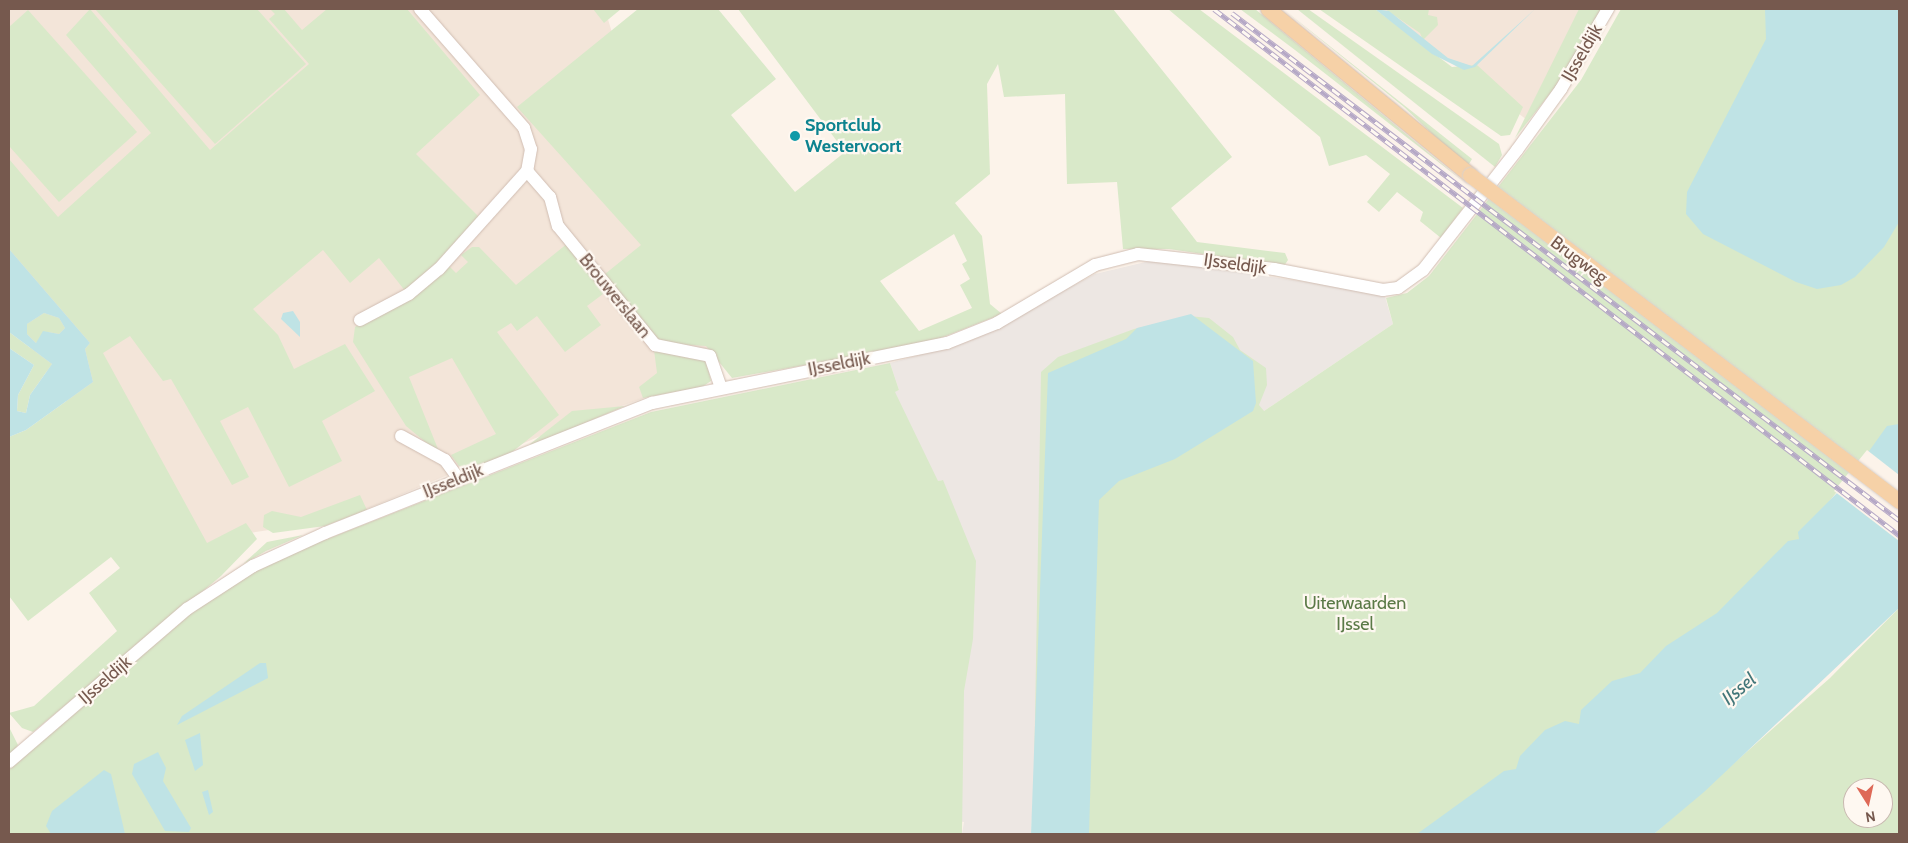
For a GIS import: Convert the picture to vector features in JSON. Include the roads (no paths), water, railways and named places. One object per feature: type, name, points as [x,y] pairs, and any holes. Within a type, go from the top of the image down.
[{"type":"main road","name":"Brugweg","points":[[1268,9],[1470,175],[1899,501]]},
{"type":"street","points":[[360,320],[409,294],[439,269],[527,171],[531,149],[524,128],[420,9]]},
{"type":"street","name":"IJsseldijk","points":[[9,762],[187,609],[227,582],[296,545],[652,403],[947,343],[997,324],[1095,265],[1138,254],[1274,269],[1383,290],[1398,288],[1423,270],[1517,150],[1561,89],[1608,9]]},
{"type":"street","name":"Brouwerslaan","points":[[527,171],[550,197],[558,226],[655,345],[710,356],[721,388]]},
{"type":"street","points":[[401,436],[444,460],[459,479]]},
{"type":"water","points":[[1375,9],[1389,11],[1448,58],[1472,66],[1535,9],[1475,67],[1464,70],[1432,54]]},
{"type":"water","points":[[1765,9],[1899,9],[1899,222],[1884,247],[1855,277],[1841,285],[1817,289],[1796,282],[1703,234],[1686,214],[1687,192],[1766,39]]},
{"type":"water","points":[[9,249],[90,343],[85,349],[93,382],[26,430],[9,437],[9,348],[34,365],[18,395],[17,411],[26,413],[30,395],[52,364],[9,332]],"holes":[[[44,313],[59,318],[65,328],[59,334],[43,331],[36,343],[27,334],[27,324]]]},
{"type":"water","points":[[293,311],[300,322],[300,337],[281,319],[283,313]]},
{"type":"water","points":[[1191,314],[1253,361],[1256,403],[1253,411],[1175,459],[1119,481],[1099,500],[1089,834],[1031,834],[1048,373],[1126,339],[1137,328]]},
{"type":"water","name":"IJssel","points":[[1899,424],[1899,608],[1704,792],[1654,834],[1417,834],[1504,771],[1516,769],[1520,756],[1545,730],[1565,721],[1579,724],[1581,710],[1612,681],[1640,673],[1666,646],[1717,613],[1788,541],[1799,539],[1798,532],[1844,486],[1887,426]]},
{"type":"water","points":[[260,663],[266,663],[268,678],[177,725],[182,716]]},
{"type":"water","points":[[200,733],[203,765],[195,771],[185,740]]},
{"type":"water","points":[[158,752],[166,768],[163,781],[191,828],[189,832],[165,831],[132,774],[134,764]]},
{"type":"water","points":[[104,770],[111,774],[125,834],[51,834],[46,826],[52,811]]},
{"type":"water","points":[[208,790],[213,812],[209,815],[202,792]]},
{"type":"railway","points":[[1214,9],[1899,535]]},
{"type":"railway","points":[[1232,13],[1899,520]]},
{"type":"place","name":"Sportclub Westervoort","points":[[795,136]]},
{"type":"park label","name":"Uiterwaarden IJssel","points":[[1355,614]]}]
